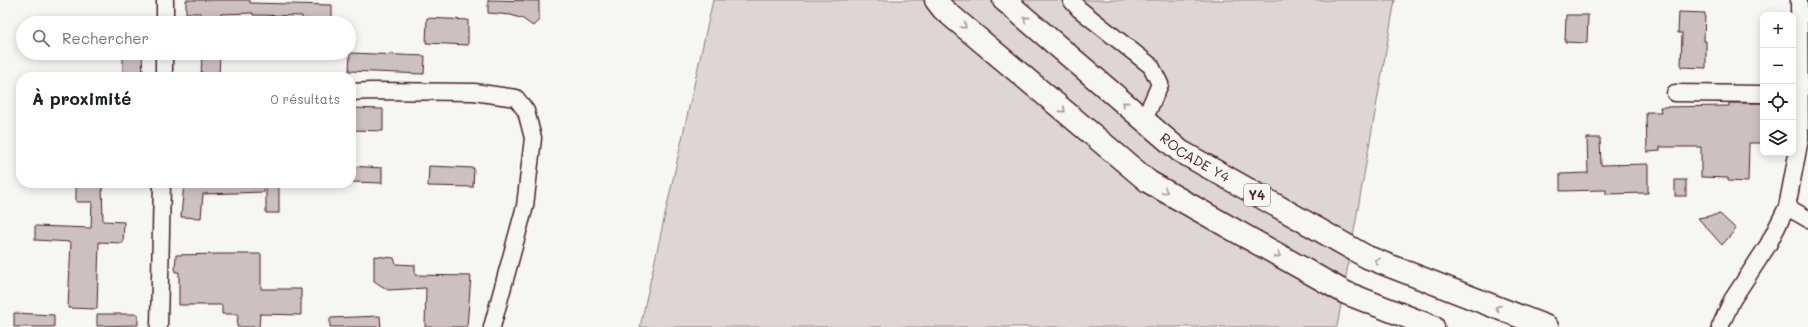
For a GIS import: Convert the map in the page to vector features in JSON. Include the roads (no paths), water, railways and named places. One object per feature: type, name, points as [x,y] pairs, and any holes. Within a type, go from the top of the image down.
[{"type":"highway","points":[[936,0],[943,8],[1149,182],[1346,293],[1433,327]]},
{"type":"highway","name":"ROCADE Y4","points":[[1004,0],[1180,151],[1367,257],[1547,327]]},
{"type":"street","points":[[165,0],[165,16]]},
{"type":"street","points":[[1070,0],[1151,66],[1160,84],[1144,120]]},
{"type":"street","points":[[1720,327],[1732,300],[1768,245],[1787,207],[1800,140],[1799,0]]},
{"type":"street","points":[[164,60],[164,72]]},
{"type":"street","points":[[356,92],[480,93],[516,98],[526,111],[533,138],[526,206],[492,327]]},
{"type":"street","points":[[1675,93],[1760,94]]},
{"type":"street","points":[[159,327],[162,188]]},
{"type":"street","points":[[1787,207],[1808,219]]}]
